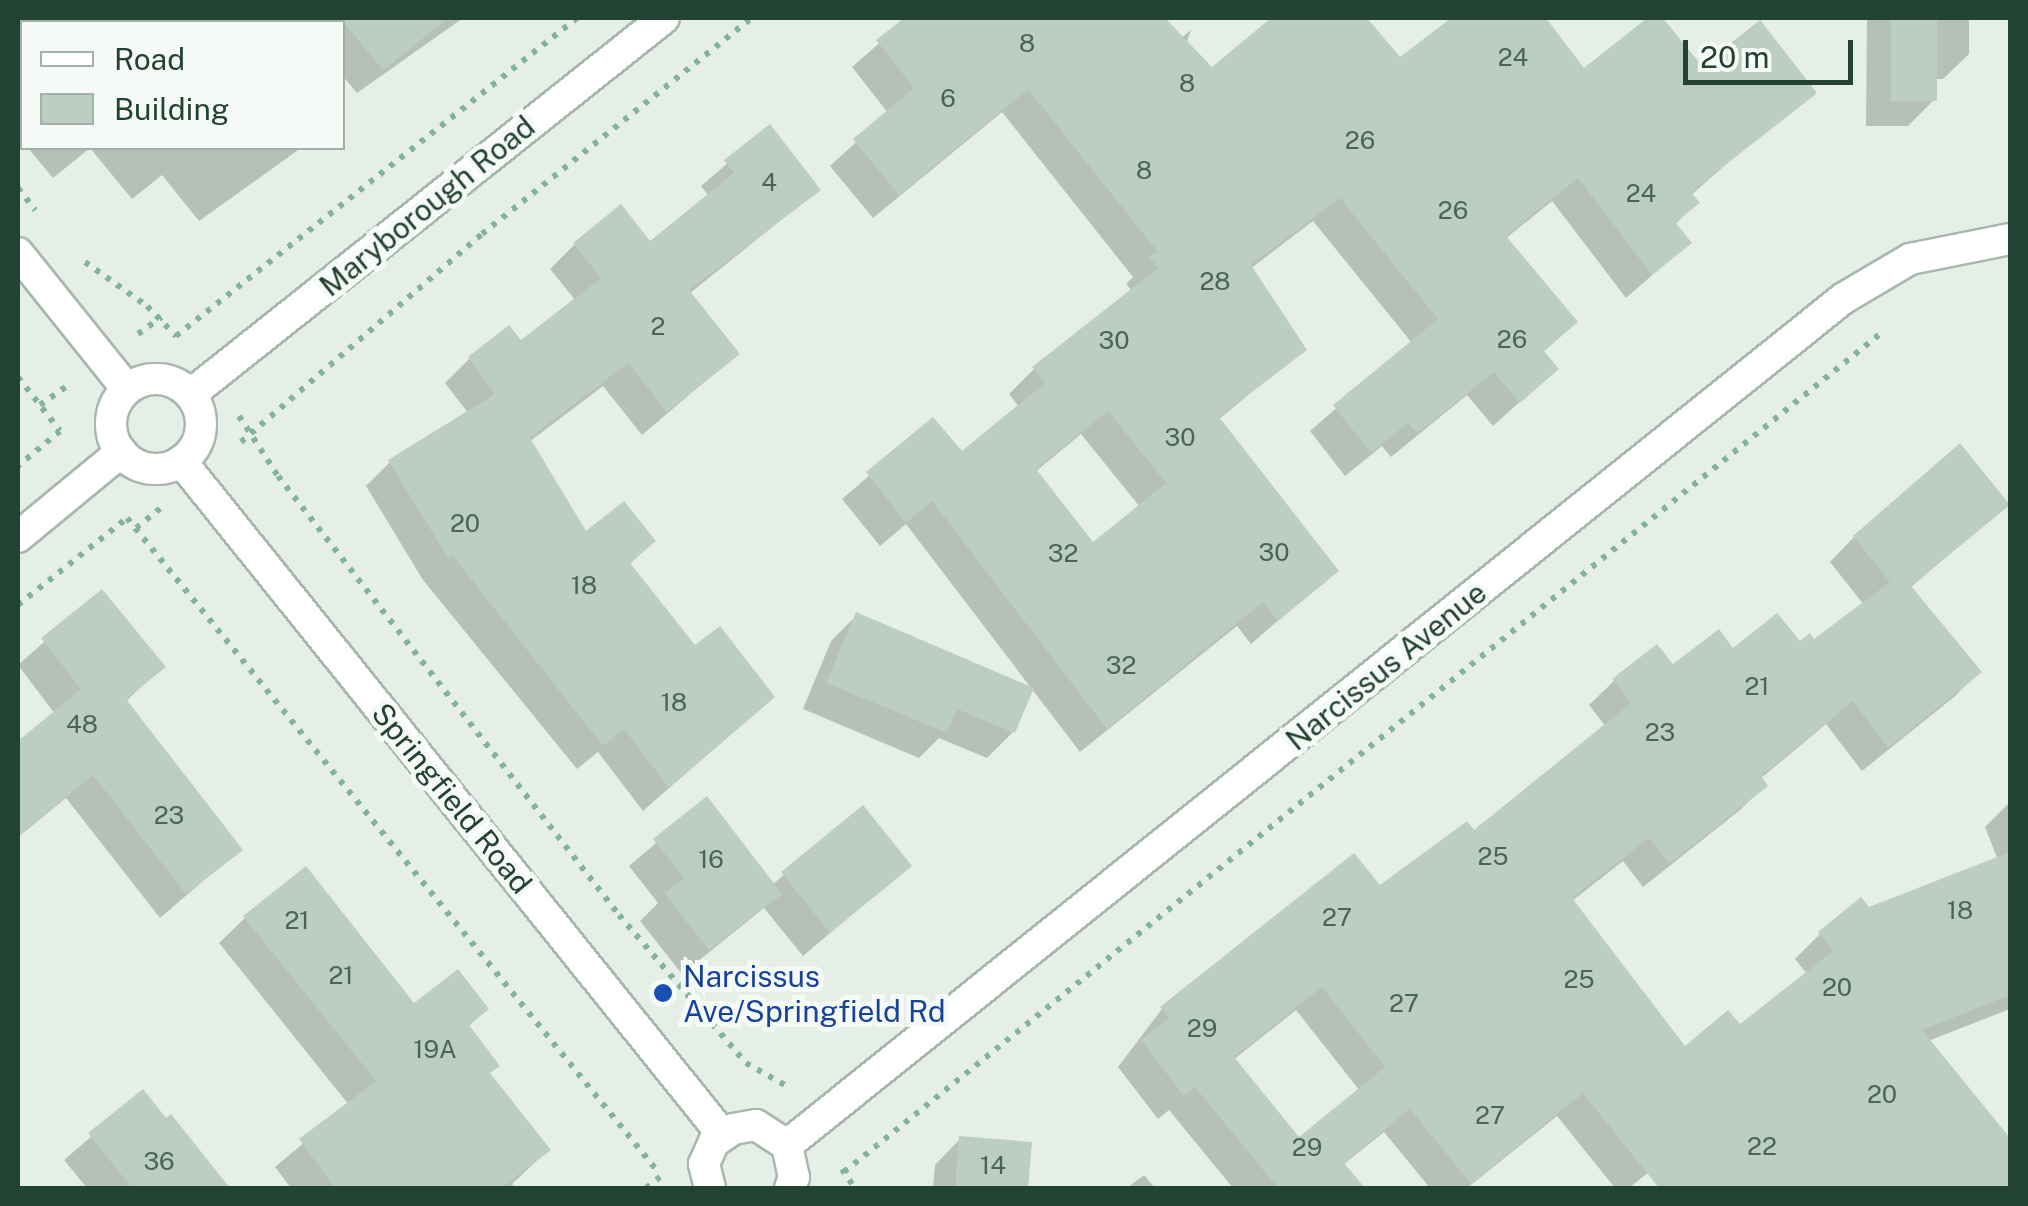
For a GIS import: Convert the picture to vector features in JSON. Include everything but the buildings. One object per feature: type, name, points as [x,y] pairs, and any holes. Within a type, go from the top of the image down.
[{"type":"street","name":"Maryborough Road","points":[[191,394],[664,18]]},
{"type":"street","name":"Narcissus Avenue","points":[[787,1145],[1844,298],[1910,259],[1956,244],[2010,239]]},
{"type":"street","points":[[18,253],[127,389]]},
{"type":"street","points":[[167,380],[191,394],[200,424],[181,462],[142,468],[121,452],[111,426],[127,389],[167,380]]},
{"type":"street","points":[[18,537],[121,452]]},
{"type":"street","name":"Springfield Road","points":[[181,462],[722,1134]]},
{"type":"street","points":[[710,1188],[704,1164],[722,1134],[756,1125],[787,1145],[794,1177],[790,1188]]},
{"type":"path","points":[[176,336],[577,18]]},
{"type":"path","points":[[241,442],[482,234],[752,18]]},
{"type":"path","points":[[18,188],[39,215]]},
{"type":"path","points":[[74,255],[161,317],[188,350]]},
{"type":"path","points":[[132,338],[161,317]]},
{"type":"path","points":[[844,1172],[1889,326]]},
{"type":"path","points":[[18,377],[60,431],[18,466]]},
{"type":"path","points":[[40,405],[72,382]]},
{"type":"path","points":[[239,416],[278,476],[619,916],[746,1063],[793,1094]]},
{"type":"path","points":[[136,528],[166,504]]},
{"type":"path","points":[[18,604],[127,518],[648,1158],[661,1176],[646,1188]]},
{"type":"path","points":[[834,1156],[854,1188]]},
{"type":"place","name":"Narcissus Ave/Springfield Rd","points":[[663,993]]}]
